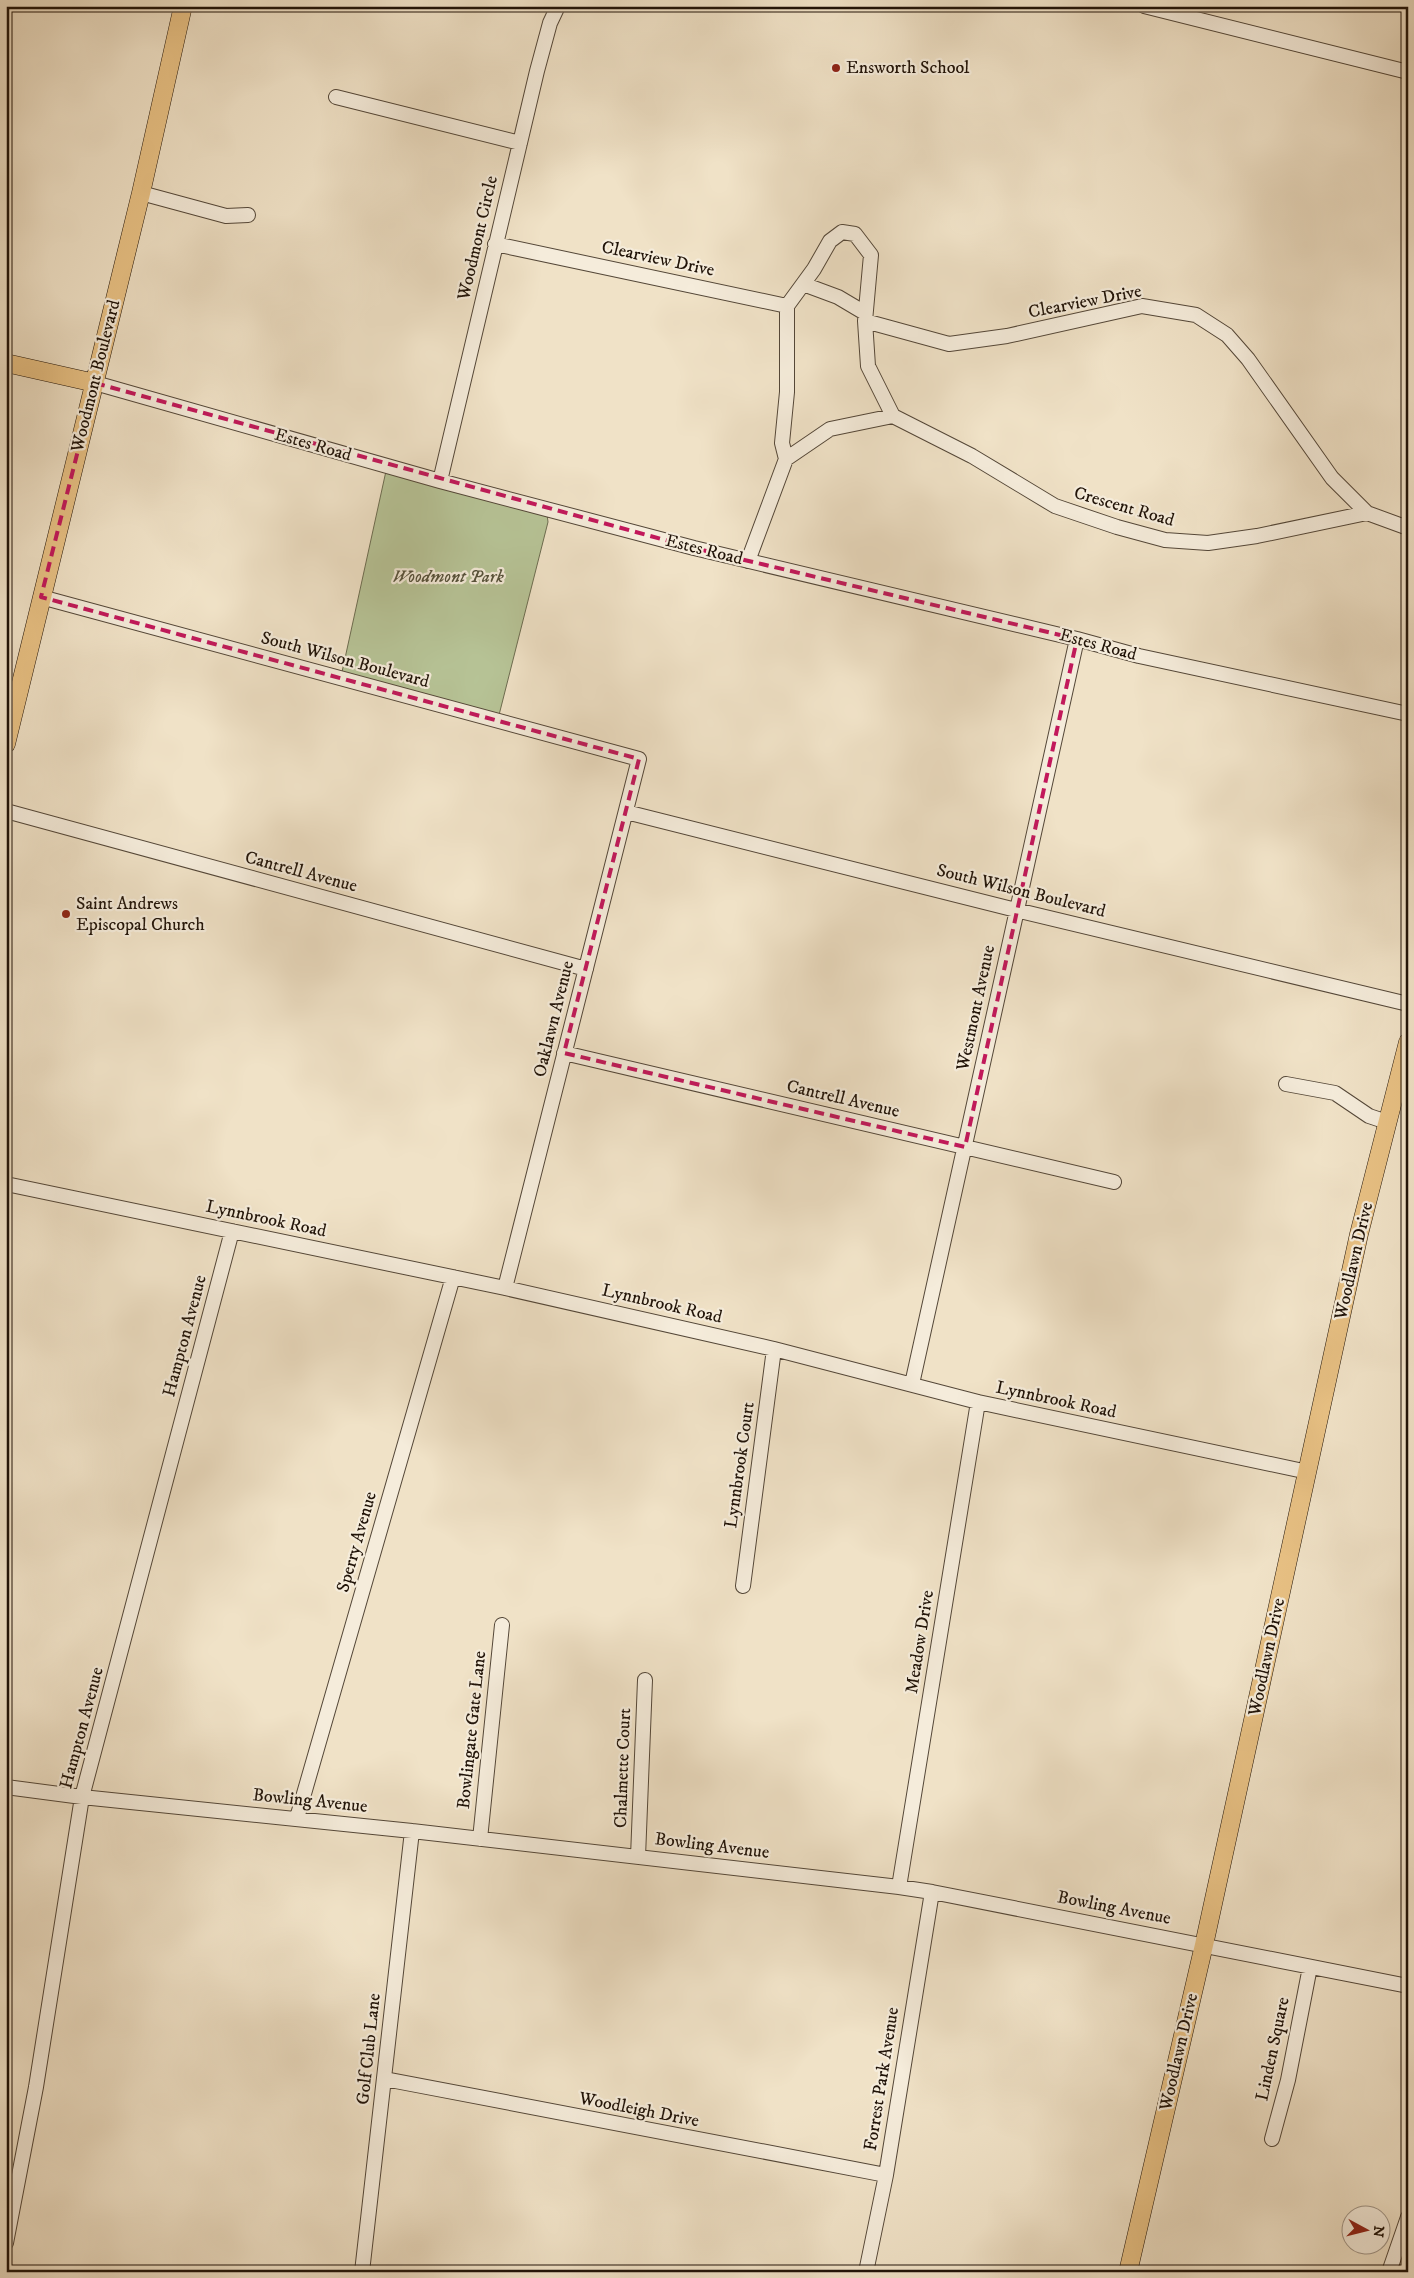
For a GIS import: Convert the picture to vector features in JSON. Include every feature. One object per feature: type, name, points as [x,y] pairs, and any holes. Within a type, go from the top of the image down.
[{"type":"main road","name":"Woodmont Boulevard","points":[[6,744],[141,193],[183,6]]},
{"type":"main road","name":"Estes Road","points":[[6,363],[94,383]]},
{"type":"main road","name":"Woodlawn Drive","points":[[1128,2272],[1204,1945],[1359,1234],[1408,1042]]},
{"type":"street","name":"Woodmont Circle","points":[[440,481],[520,143],[550,23],[558,6]]},
{"type":"street","points":[[1144,6],[1408,72]]},
{"type":"street","points":[[336,97],[520,143]]},
{"type":"street","points":[[141,193],[226,216],[248,215]]},
{"type":"street","points":[[748,561],[786,458],[782,443],[787,392],[787,306],[830,241],[842,232],[855,234],[871,255],[865,317],[868,366],[893,416],[830,429],[786,458]]},
{"type":"street","name":"Clearview Drive","points":[[495,244],[787,306]]},
{"type":"street","name":"Clearview Drive","points":[[803,284],[838,297],[865,317],[949,344],[1007,336],[1142,306],[1196,315],[1227,335],[1248,359],[1332,478],[1367,513],[1408,528]]},
{"type":"street","name":"Estes Road","points":[[94,383],[440,481],[748,561],[1076,639],[1139,656],[1408,714]]},
{"type":"street","name":"Crescent Road","points":[[893,416],[972,456],[1055,506],[1117,527],[1166,540],[1208,543],[1257,536],[1367,513]]},
{"type":"street","name":"South Wilson Boulevard","points":[[41,597],[639,759]]},
{"type":"street","name":"Westmont Avenue","points":[[912,1384],[1076,639]]},
{"type":"street","name":"Oaklawn Avenue","points":[[505,1288],[639,759]]},
{"type":"street","name":"Cantrell Avenue","points":[[6,811],[586,969]]},
{"type":"street","name":"South Wilson Boulevard","points":[[626,812],[1016,910],[1408,1004]]},
{"type":"street","name":"Cantrell Avenue","points":[[564,1054],[1114,1182]]},
{"type":"street","points":[[1286,1084],[1335,1093],[1369,1116],[1387,1122]]},
{"type":"street","name":"Lynnbrook Road","points":[[6,1184],[505,1288],[774,1349],[978,1402],[1308,1472]]},
{"type":"street","name":"Hampton Avenue","points":[[6,2243],[36,2087],[82,1798],[232,1231]]},
{"type":"street","name":"Sperry Avenue","points":[[298,1818],[453,1277]]},
{"type":"street","name":"Lynnbrook Court","points":[[743,1586],[774,1349]]},
{"type":"street","name":"Meadow Drive","points":[[899,1887],[978,1402]]},
{"type":"street","name":"Bowlingate Gate Lane","points":[[480,1839],[502,1625]]},
{"type":"street","name":"Chalmette Court","points":[[638,1857],[644,1680]]},
{"type":"street","name":"Bowling Avenue","points":[[6,1787],[82,1798],[298,1818],[899,1887],[1408,1986]]},
{"type":"street","name":"Golf Club Lane","points":[[362,2272],[412,1831]]},
{"type":"street","name":"Forrest Park Avenue","points":[[866,2272],[886,2175],[932,1892]]},
{"type":"street","name":"Linden Square","points":[[1272,2139],[1288,2080],[1310,1967]]},
{"type":"street","name":"Woodleigh Drive","points":[[385,2079],[886,2175]]},
{"type":"street","points":[[1389,2272],[1408,2217]]},
{"type":"highlighted area","points":[[95,383],[694,548],[1077,639],[965,1147],[564,1053],[639,759],[41,597]]},
{"type":"green space","name":"Woodmont Park","points":[[386,471],[547,514],[548,522],[499,715],[342,672]]},
{"type":"place","name":"Ensworth School","points":[[836,68]]},
{"type":"place","name":"Saint Andrews Episcopal Church","points":[[66,914]]}]
